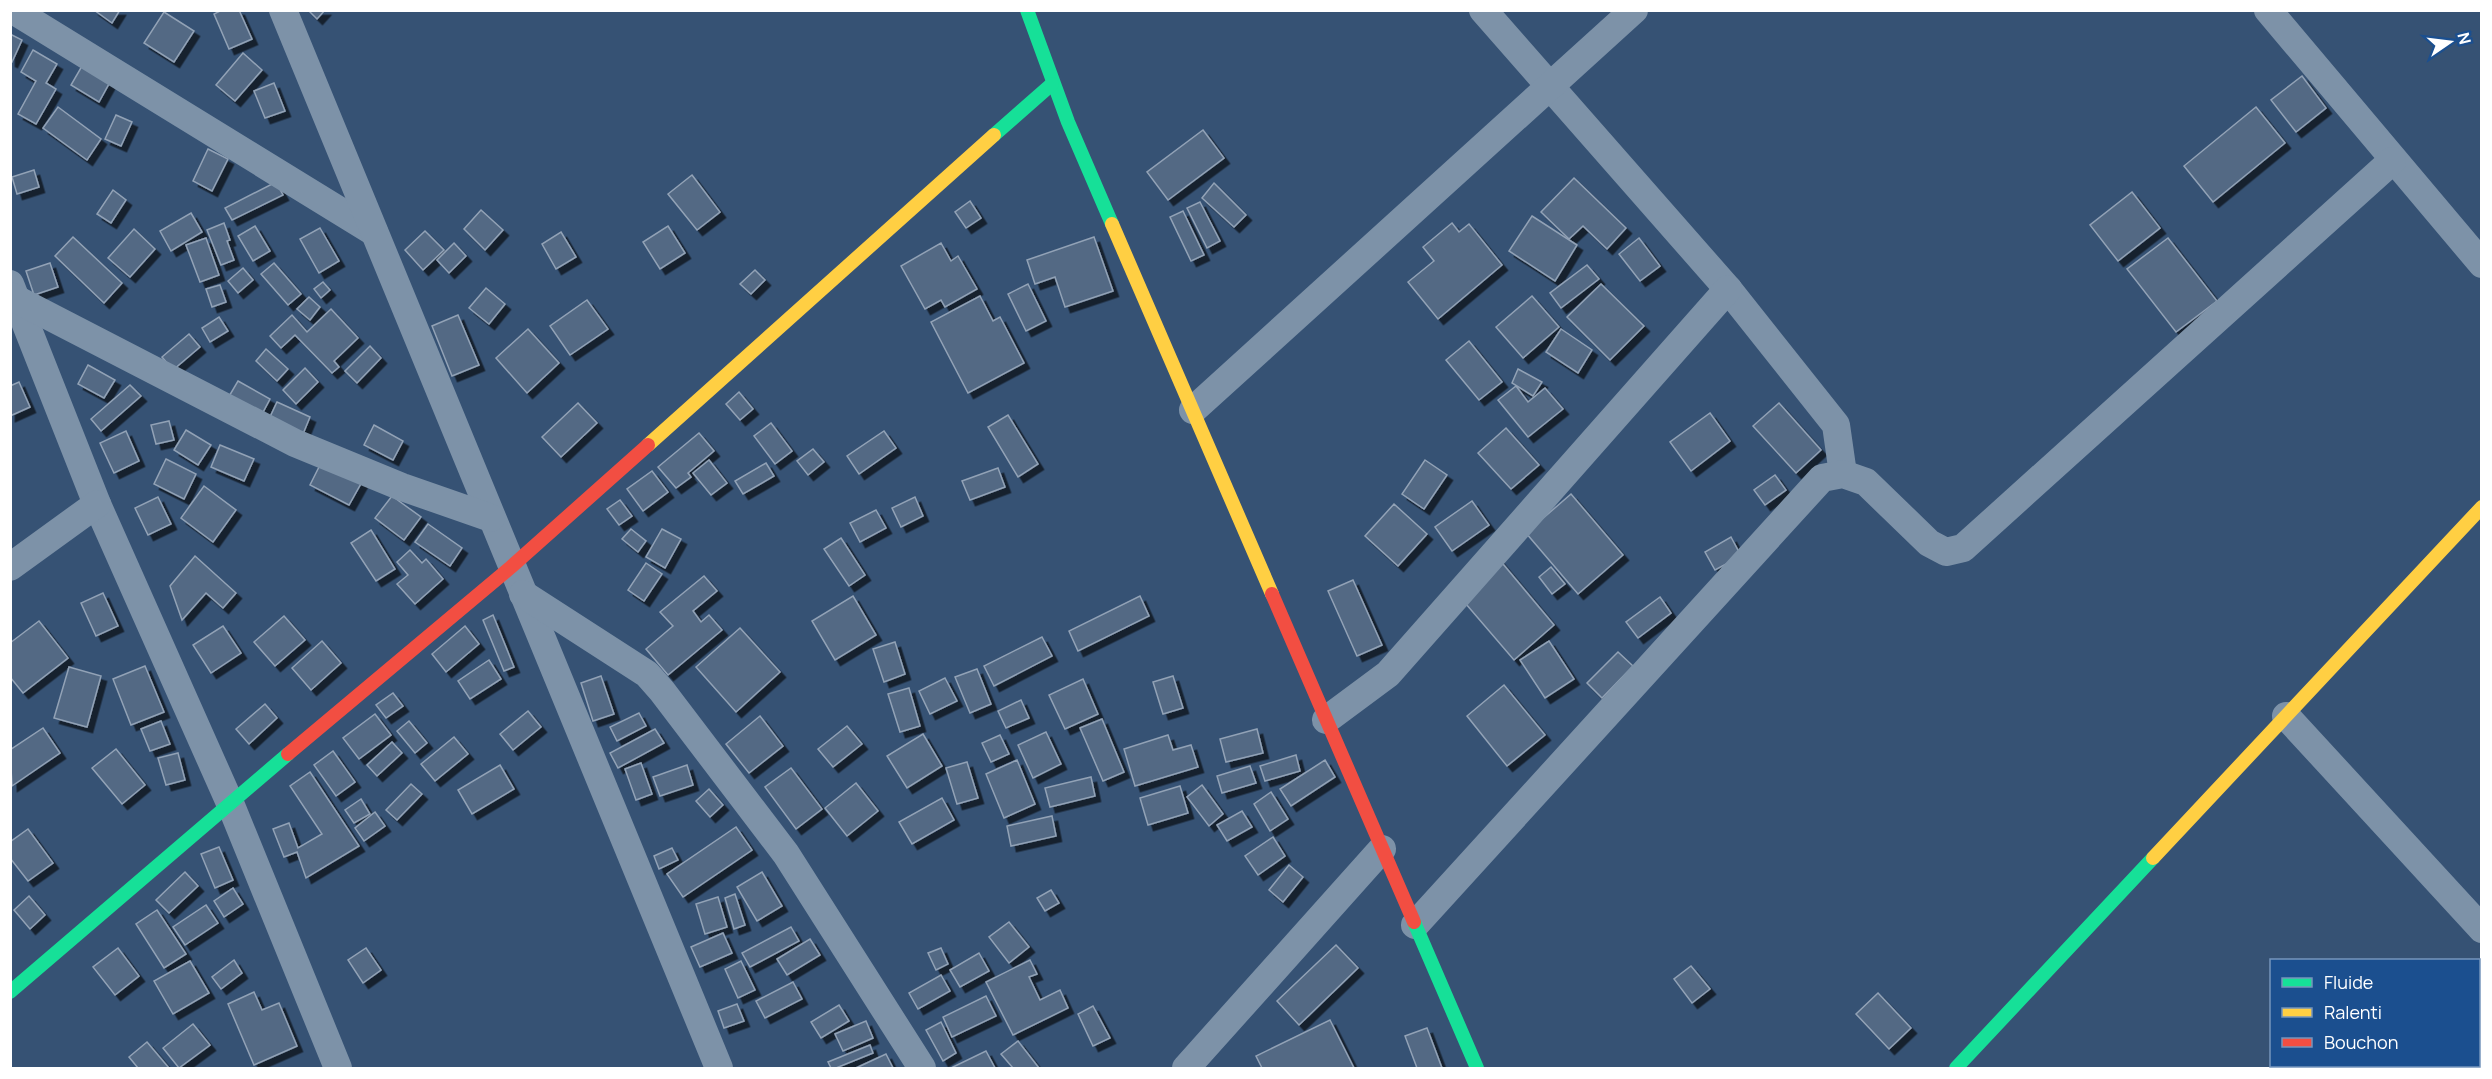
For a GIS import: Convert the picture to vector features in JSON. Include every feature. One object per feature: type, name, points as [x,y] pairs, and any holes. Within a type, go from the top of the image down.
[{"type":"street","points":[[13,10],[374,232]]},
{"type":"street","points":[[283,10],[719,1068]]},
{"type":"street","points":[[1027,10],[1052,84],[1477,1068]]},
{"type":"street","points":[[1483,10],[1728,289],[1836,425],[1844,474]]},
{"type":"street","points":[[1193,410],[1634,10]]},
{"type":"street","points":[[2268,10],[2392,161],[2481,264]]},
{"type":"street","points":[[10,992],[230,803],[511,567],[1052,84]]},
{"type":"street","points":[[1415,925],[1822,478],[1844,474],[1866,482],[1929,543],[1947,552],[1963,548],[2392,161]]},
{"type":"street","points":[[1326,720],[1388,674],[1728,289]]},
{"type":"street","points":[[13,294],[295,443],[402,487],[491,518]]},
{"type":"street","points":[[13,294],[97,504],[230,803],[338,1068]]},
{"type":"street","points":[[10,567],[97,504]]},
{"type":"street","points":[[1956,1068],[2481,507]]},
{"type":"street","points":[[523,594],[647,674],[662,691],[786,854],[922,1068]]},
{"type":"street","points":[[2286,716],[2481,929]]},
{"type":"street","points":[[1186,1068],[1382,849]]},
{"type":"building","points":[[94,10],[120,10],[112,23]]},
{"type":"building","points":[[222,10],[239,10],[252,39],[229,49],[214,14]]},
{"type":"building","points":[[308,10],[325,10],[317,19]]},
{"type":"building","points":[[164,12],[194,31],[174,62],[144,43]]},
{"type":"building","points":[[10,34],[22,40],[12,62],[10,61]]},
{"type":"building","points":[[33,50],[57,64],[46,83],[56,89],[36,124],[18,114],[36,81],[21,72]]},
{"type":"building","points":[[243,53],[262,70],[235,101],[216,85]]},
{"type":"building","points":[[82,66],[110,82],[99,102],[71,85]]},
{"type":"building","points":[[2302,76],[2326,108],[2296,132],[2271,100]]},
{"type":"building","points":[[274,83],[285,111],[265,118],[254,91]]},
{"type":"building","points":[[58,107],[101,139],[87,160],[43,128]]},
{"type":"building","points":[[2256,107],[2285,143],[2213,202],[2184,166]]},
{"type":"building","points":[[116,115],[132,122],[121,146],[105,139]]},
{"type":"building","points":[[1203,130],[1224,158],[1168,200],[1147,172]]},
{"type":"building","points":[[208,149],[228,159],[212,191],[193,181]]},
{"type":"building","points":[[34,170],[39,187],[17,194],[12,177]]},
{"type":"building","points":[[692,175],[720,212],[697,230],[668,194]]},
{"type":"building","points":[[1574,178],[1626,228],[1607,249],[1583,226],[1569,239],[1541,212]]},
{"type":"building","points":[[276,182],[283,195],[232,220],[225,208]]},
{"type":"building","points":[[1214,183],[1246,215],[1234,227],[1202,198]]},
{"type":"building","points":[[113,190],[126,200],[111,223],[97,214]]},
{"type":"building","points":[[2132,192],[2160,228],[2118,261],[2090,225]]},
{"type":"building","points":[[970,201],[981,218],[966,228],[955,212]]},
{"type":"building","points":[[1200,202],[1220,241],[1207,248],[1187,208]]},
{"type":"building","points":[[481,210],[503,230],[485,250],[464,229]]},
{"type":"building","points":[[1183,211],[1204,255],[1191,261],[1170,217]]},
{"type":"building","points":[[191,213],[202,232],[171,251],[160,231]]},
{"type":"building","points":[[1532,216],[1577,245],[1555,281],[1509,251]]},
{"type":"building","points":[[224,223],[230,240],[227,241],[234,260],[221,265],[207,230]]},
{"type":"building","points":[[1452,223],[1459,232],[1469,224],[1502,265],[1438,319],[1408,282],[1434,261],[1423,247]]},
{"type":"building","points":[[255,226],[270,251],[253,261],[238,236]]},
{"type":"building","points":[[668,226],[685,253],[660,269],[643,242]]},
{"type":"building","points":[[320,228],[339,261],[319,273],[300,239]]},
{"type":"building","points":[[134,229],[155,249],[130,277],[108,258]]},
{"type":"building","points":[[425,231],[444,250],[423,270],[405,250]]},
{"type":"building","points":[[561,232],[576,257],[556,269],[542,244]]},
{"type":"building","points":[[73,237],[122,283],[104,303],[55,256]]},
{"type":"building","points":[[1094,237],[1113,291],[1065,307],[1055,277],[1035,284],[1027,260]]},
{"type":"building","points":[[206,238],[219,275],[200,282],[186,245]]},
{"type":"building","points":[[1639,238],[1660,266],[1640,281],[1619,254]]},
{"type":"building","points":[[2168,238],[2217,301],[2176,332],[2127,269]]},
{"type":"building","points":[[454,243],[466,256],[449,273],[437,260]]},
{"type":"building","points":[[941,243],[951,261],[958,256],[977,289],[945,307],[941,300],[925,309],[901,266]]},
{"type":"building","points":[[50,263],[58,287],[34,295],[26,271]]},
{"type":"building","points":[[274,263],[301,294],[288,305],[261,274]]},
{"type":"building","points":[[1587,265],[1599,279],[1561,308],[1550,293]]},
{"type":"building","points":[[243,268],[253,280],[238,293],[228,281]]},
{"type":"building","points":[[755,270],[765,280],[751,294],[740,284]]},
{"type":"building","points":[[323,282],[330,290],[321,298],[314,289]]},
{"type":"building","points":[[1028,284],[1046,321],[1026,331],[1008,294]]},
{"type":"building","points":[[1601,284],[1644,326],[1610,360],[1567,317]]},
{"type":"building","points":[[220,285],[226,302],[212,307],[206,289]]},
{"type":"building","points":[[486,288],[505,304],[489,324],[469,308]]},
{"type":"building","points":[[980,296],[993,321],[1000,317],[1024,363],[968,393],[931,322]]},
{"type":"building","points":[[1532,296],[1559,327],[1523,358],[1496,327]]},
{"type":"building","points":[[309,297],[320,307],[310,320],[297,309]]},
{"type":"building","points":[[587,300],[608,329],[570,355],[550,326]]},
{"type":"building","points":[[331,309],[358,338],[334,361],[339,367],[332,373],[295,335],[281,348],[270,336],[292,315],[307,332]]},
{"type":"building","points":[[458,315],[479,365],[452,376],[432,326]]},
{"type":"building","points":[[219,317],[228,331],[210,342],[202,328]]},
{"type":"building","points":[[528,329],[559,363],[527,393],[496,358]]},
{"type":"building","points":[[1561,329],[1592,350],[1578,373],[1546,352]]},
{"type":"building","points":[[189,334],[200,347],[173,370],[162,357]]},
{"type":"building","points":[[1469,341],[1502,382],[1479,400],[1446,360]]},
{"type":"building","points":[[370,346],[381,358],[357,383],[345,371]]},
{"type":"building","points":[[266,349],[288,369],[277,381],[256,361]]},
{"type":"building","points":[[88,365],[115,380],[104,398],[78,384]]},
{"type":"building","points":[[305,368],[318,382],[296,404],[283,390]]},
{"type":"building","points":[[1518,369],[1542,382],[1533,396],[1512,383]]},
{"type":"building","points":[[238,381],[270,399],[261,416],[228,398]]},
{"type":"building","points":[[19,382],[30,407],[10,416],[10,386]]},
{"type":"building","points":[[130,385],[141,396],[101,431],[91,419]]},
{"type":"building","points":[[1516,386],[1528,402],[1545,388],[1563,409],[1528,437],[1498,400]]},
{"type":"building","points":[[739,392],[753,409],[740,420],[726,404]]},
{"type":"building","points":[[277,402],[310,417],[303,434],[269,419]]},
{"type":"building","points":[[578,403],[597,423],[561,457],[542,437]]},
{"type":"building","points":[[1779,403],[1821,450],[1796,473],[1753,426]]},
{"type":"building","points":[[1710,413],[1730,441],[1691,471],[1670,442]]},
{"type":"building","points":[[1008,415],[1038,464],[1018,477],[988,427]]},
{"type":"building","points":[[169,421],[174,440],[156,444],[151,425]]},
{"type":"building","points":[[771,423],[792,451],[775,464],[754,436]]},
{"type":"building","points":[[374,425],[403,441],[393,460],[364,445]]},
{"type":"building","points":[[1506,428],[1539,465],[1511,489],[1478,453]]},
{"type":"building","points":[[186,430],[211,445],[198,465],[174,450]]},
{"type":"building","points":[[126,431],[139,461],[114,473],[100,443]]},
{"type":"building","points":[[884,431],[896,448],[859,474],[847,456]]},
{"type":"building","points":[[699,433],[714,451],[688,473],[691,477],[676,488],[658,467]]},
{"type":"building","points":[[220,445],[254,459],[244,481],[211,467]]},
{"type":"building","points":[[813,449],[824,462],[808,475],[797,461]]},
{"type":"building","points":[[166,459],[196,474],[184,499],[154,484]]},
{"type":"building","points":[[323,459],[363,480],[349,505],[310,485]]},
{"type":"building","points":[[709,460],[727,483],[711,495],[693,473]]},
{"type":"building","points":[[1425,460],[1447,475],[1424,509],[1402,494]]},
{"type":"building","points":[[766,463],[774,476],[743,494],[735,481]]},
{"type":"building","points":[[998,468],[1005,487],[970,500],[962,481]]},
{"type":"building","points":[[652,471],[668,492],[643,511],[627,489]]},
{"type":"building","points":[[1775,475],[1786,490],[1765,505],[1754,490]]},
{"type":"building","points":[[204,486],[236,510],[213,542],[181,518]]},
{"type":"building","points":[[1571,494],[1623,555],[1578,594],[1526,533]]},
{"type":"building","points":[[392,496],[421,517],[404,540],[375,518]]},
{"type":"building","points":[[158,497],[171,524],[148,535],[135,508]]},
{"type":"building","points":[[915,497],[923,516],[901,527],[892,508]]},
{"type":"building","points":[[620,500],[632,516],[619,525],[607,509]]},
{"type":"building","points":[[1472,501],[1489,525],[1452,551],[1435,527]]},
{"type":"building","points":[[1394,504],[1427,534],[1398,566],[1365,536]]},
{"type":"building","points":[[876,510],[886,528],[860,542],[850,523]]},
{"type":"building","points":[[428,524],[462,548],[450,566],[415,542]]},
{"type":"building","points":[[631,529],[646,541],[638,552],[622,539]]},
{"type":"building","points":[[662,529],[681,539],[665,568],[646,557]]},
{"type":"building","points":[[371,530],[395,569],[376,581],[351,543]]},
{"type":"building","points":[[1731,537],[1741,556],[1715,570],[1705,552]]},
{"type":"building","points":[[841,538],[865,575],[849,586],[824,549]]},
{"type":"building","points":[[410,550],[422,563],[426,559],[443,579],[415,604],[397,584],[408,575],[397,562]]},
{"type":"building","points":[[195,556],[236,593],[223,608],[206,593],[182,620],[170,586]]},
{"type":"building","points":[[1498,558],[1554,625],[1514,660],[1460,597]]},
{"type":"building","points":[[646,563],[662,574],[644,601],[628,590]]},
{"type":"building","points":[[1551,567],[1565,584],[1552,594],[1539,577]]},
{"type":"building","points":[[704,576],[717,591],[693,611],[701,622],[709,615],[722,630],[668,675],[646,649],[673,626],[660,612]]},
{"type":"building","points":[[1353,580],[1382,645],[1357,656],[1328,591]]},
{"type":"building","points":[[103,593],[118,626],[96,636],[81,603]]},
{"type":"building","points":[[853,596],[876,635],[835,660],[812,621]]},
{"type":"building","points":[[1140,596],[1149,616],[1078,651],[1069,631]]},
{"type":"building","points":[[1660,597],[1671,613],[1638,638],[1626,622]]},
{"type":"building","points":[[493,615],[514,667],[504,671],[483,620]]},
{"type":"building","points":[[284,616],[305,640],[275,666],[254,642]]},
{"type":"building","points":[[39,621],[68,658],[23,693],[10,677],[10,643]]},
{"type":"building","points":[[223,626],[241,653],[211,673],[193,645]]},
{"type":"building","points":[[465,626],[479,644],[446,672],[432,654]]},
{"type":"building","points":[[740,628],[780,672],[736,712],[696,667]]},
{"type":"building","points":[[1042,637],[1052,656],[994,686],[984,666]]},
{"type":"building","points":[[322,641],[341,663],[311,690],[292,668]]},
{"type":"building","points":[[1549,641],[1574,679],[1545,698],[1520,660]]},
{"type":"building","points":[[895,642],[905,674],[884,682],[873,649]]},
{"type":"building","points":[[1618,652],[1633,666],[1602,698],[1587,683]]},
{"type":"building","points":[[489,660],[501,679],[470,699],[458,681]]},
{"type":"building","points":[[145,666],[164,712],[131,725],[113,679]]},
{"type":"building","points":[[69,667],[101,676],[87,727],[54,718]]},
{"type":"building","points":[[977,669],[991,704],[970,713],[955,677]]},
{"type":"building","points":[[601,676],[614,714],[593,721],[581,683]]},
{"type":"building","points":[[1173,676],[1183,708],[1163,714],[1153,682]]},
{"type":"building","points":[[945,678],[957,701],[930,714],[919,691]]},
{"type":"building","points":[[1083,679],[1098,714],[1065,729],[1049,695]]},
{"type":"building","points":[[1504,685],[1545,735],[1507,766],[1467,716]]},
{"type":"building","points":[[909,688],[920,726],[900,732],[888,694]]},
{"type":"building","points":[[393,693],[403,706],[386,718],[376,705]]},
{"type":"building","points":[[1021,700],[1029,718],[1006,728],[998,711]]},
{"type":"building","points":[[265,704],[277,718],[249,744],[236,729]]},
{"type":"building","points":[[528,711],[541,727],[513,750],[500,734]]},
{"type":"building","points":[[639,713],[646,726],[617,741],[610,727]]},
{"type":"building","points":[[375,714],[391,735],[359,759],[343,738]]},
{"type":"building","points":[[760,716],[783,746],[749,773],[726,744]]},
{"type":"building","points":[[1102,719],[1124,772],[1103,781],[1080,728]]},
{"type":"building","points":[[161,721],[170,744],[150,751],[141,729]]},
{"type":"building","points":[[409,721],[427,743],[415,753],[397,731]]},
{"type":"building","points":[[847,726],[862,744],[833,767],[818,749]]},
{"type":"building","points":[[43,728],[60,753],[12,786],[10,750]]},
{"type":"building","points":[[655,729],[664,743],[618,768],[610,753]]},
{"type":"building","points":[[1257,729],[1263,753],[1226,762],[1220,739]]},
{"type":"building","points":[[1046,732],[1061,764],[1033,778],[1018,745]]},
{"type":"building","points":[[923,734],[942,766],[907,788],[887,756]]},
{"type":"building","points":[[1000,735],[1009,754],[991,762],[982,743]]},
{"type":"building","points":[[1168,735],[1173,750],[1191,745],[1198,767],[1135,786],[1124,749]]},
{"type":"building","points":[[454,737],[468,754],[435,781],[421,764]]},
{"type":"building","points":[[392,742],[402,753],[377,776],[367,765]]},
{"type":"building","points":[[116,749],[145,785],[122,804],[92,768]]},
{"type":"building","points":[[333,751],[355,782],[336,796],[314,765]]},
{"type":"building","points":[[178,753],[185,780],[166,785],[158,758]]},
{"type":"building","points":[[1296,755],[1300,771],[1265,781],[1260,766]]},
{"type":"building","points":[[1017,760],[1035,804],[1004,818],[986,774]]},
{"type":"building","points":[[1325,760],[1335,777],[1291,806],[1280,789]]},
{"type":"building","points":[[967,762],[978,798],[957,804],[946,768]]},
{"type":"building","points":[[641,763],[652,794],[636,800],[625,769]]},
{"type":"building","points":[[500,765],[514,789],[472,814],[458,790]]},
{"type":"building","points":[[687,765],[693,785],[660,796],[653,777]]},
{"type":"building","points":[[1250,766],[1256,783],[1222,793],[1217,776]]},
{"type":"building","points":[[791,768],[822,809],[796,829],[765,787]]},
{"type":"building","points":[[310,772],[359,846],[306,878],[297,852],[284,857],[273,829],[289,823],[298,848],[322,834],[290,786]]},
{"type":"building","points":[[1091,777],[1095,796],[1050,807],[1045,788]]},
{"type":"building","points":[[856,783],[878,811],[847,836],[825,808]]},
{"type":"building","points":[[411,784],[422,794],[397,820],[386,810]]},
{"type":"building","points":[[1202,785],[1223,814],[1209,826],[1187,797]]},
{"type":"building","points":[[1180,786],[1188,813],[1148,825],[1140,798]]},
{"type":"building","points":[[709,789],[723,805],[710,817],[696,801]]},
{"type":"building","points":[[1271,792],[1288,819],[1270,831],[1254,804]]},
{"type":"building","points":[[942,798],[954,820],[912,844],[899,822]]},
{"type":"building","points":[[361,799],[370,814],[354,823],[345,810]]},
{"type":"building","points":[[1242,811],[1252,827],[1227,841],[1217,825]]},
{"type":"building","points":[[375,812],[385,826],[364,841],[355,828]]},
{"type":"building","points":[[1052,816],[1056,836],[1011,846],[1007,826]]},
{"type":"building","points":[[736,827],[752,850],[683,897],[667,874]]},
{"type":"building","points":[[28,829],[53,863],[28,881],[10,858],[10,842]]},
{"type":"building","points":[[1273,837],[1285,856],[1258,875],[1245,856]]},
{"type":"building","points":[[219,847],[233,880],[215,888],[201,854]]},
{"type":"building","points":[[672,848],[678,860],[659,869],[654,856]]},
{"type":"building","points":[[1289,865],[1303,877],[1283,902],[1269,890]]},
{"type":"building","points":[[185,872],[198,886],[169,913],[156,900]]},
{"type":"building","points":[[762,872],[782,906],[757,921],[737,887]]},
{"type":"building","points":[[233,888],[243,904],[224,917],[214,901]]},
{"type":"building","points":[[1051,890],[1059,903],[1045,911],[1037,898]]},
{"type":"building","points":[[735,894],[745,925],[734,929],[725,898]]},
{"type":"building","points":[[29,896],[45,915],[30,929],[14,910]]},
{"type":"building","points":[[718,897],[727,927],[705,934],[696,904]]},
{"type":"building","points":[[206,905],[218,923],[185,945],[173,927]]},
{"type":"building","points":[[157,910],[186,954],[164,968],[136,924]]},
{"type":"building","points":[[1009,922],[1029,947],[1009,963],[989,937]]},
{"type":"building","points":[[791,927],[799,941],[750,967],[742,953]]},
{"type":"building","points":[[723,933],[732,953],[700,967],[691,947]]},
{"type":"building","points":[[810,939],[820,955],[787,975],[777,959]]},
{"type":"building","points":[[1336,945],[1358,968],[1299,1025],[1277,1001]]},
{"type":"building","points":[[118,948],[139,976],[115,995],[93,967]]},
{"type":"building","points":[[366,948],[381,970],[363,983],[348,960]]},
{"type":"building","points":[[941,948],[948,964],[936,970],[928,953]]},
{"type":"building","points":[[979,953],[989,971],[960,987],[950,970]]},
{"type":"building","points":[[234,960],[242,973],[221,989],[212,977]]},
{"type":"building","points":[[1030,960],[1037,974],[1029,977],[1040,1000],[1060,990],[1068,1008],[1013,1035],[986,982]]},
{"type":"building","points":[[190,961],[209,993],[173,1014],[154,981]]},
{"type":"building","points":[[741,961],[755,990],[738,998],[725,969]]},
{"type":"building","points":[[1691,966],[1710,989],[1692,1003],[1674,979]]},
{"type":"building","points":[[941,975],[950,991],[918,1009],[909,993]]},
{"type":"building","points":[[793,982],[802,999],[765,1018],[756,1001]]},
{"type":"building","points":[[254,992],[262,1010],[279,1003],[297,1046],[254,1065],[228,1004]]},
{"type":"building","points":[[1878,993],[1911,1028],[1889,1049],[1856,1014]]},
{"type":"building","points":[[986,996],[996,1016],[952,1037],[943,1017]]},
{"type":"building","points":[[737,1004],[744,1021],[724,1028],[718,1011]]},
{"type":"building","points":[[839,1005],[849,1021],[821,1038],[811,1022]]},
{"type":"building","points":[[1093,1006],[1110,1038],[1093,1046],[1078,1014]]},
{"type":"building","points":[[1330,1020],[1354,1068],[1262,1068],[1256,1056]]},
{"type":"building","points":[[866,1021],[873,1038],[843,1051],[835,1034]]},
{"type":"building","points":[[941,1022],[956,1053],[943,1061],[926,1030]]},
{"type":"building","points":[[193,1024],[210,1045],[179,1068],[163,1048]]},
{"type":"building","points":[[1427,1028],[1442,1068],[1417,1068],[1405,1036]]},
{"type":"building","points":[[1018,1041],[1039,1068],[1013,1068],[1001,1054]]},
{"type":"building","points":[[147,1042],[169,1068],[138,1068],[129,1057]]},
{"type":"building","points":[[870,1045],[873,1053],[836,1068],[831,1068],[828,1062]]},
{"type":"building","points":[[986,1051],[995,1068],[953,1067]]},
{"type":"building","points":[[886,1054],[893,1068],[856,1068]]},
{"type":"traffic: fast","points":[[1027,10],[1068,122],[1112,224]]},
{"type":"traffic: fast","points":[[994,135],[1052,84]]},
{"type":"traffic: fast","points":[[10,992],[288,754]]},
{"type":"traffic: fast","points":[[1956,1068],[2153,858]]},
{"type":"traffic: fast","points":[[1414,922],[1477,1068]]},
{"type":"traffic: slow","points":[[648,445],[994,135]]},
{"type":"traffic: slow","points":[[1112,224],[1272,594]]},
{"type":"traffic: slow","points":[[2153,858],[2482,507]]},
{"type":"traffic: jam","points":[[288,754],[511,567],[648,445]]},
{"type":"traffic: jam","points":[[1272,594],[1414,922]]}]
